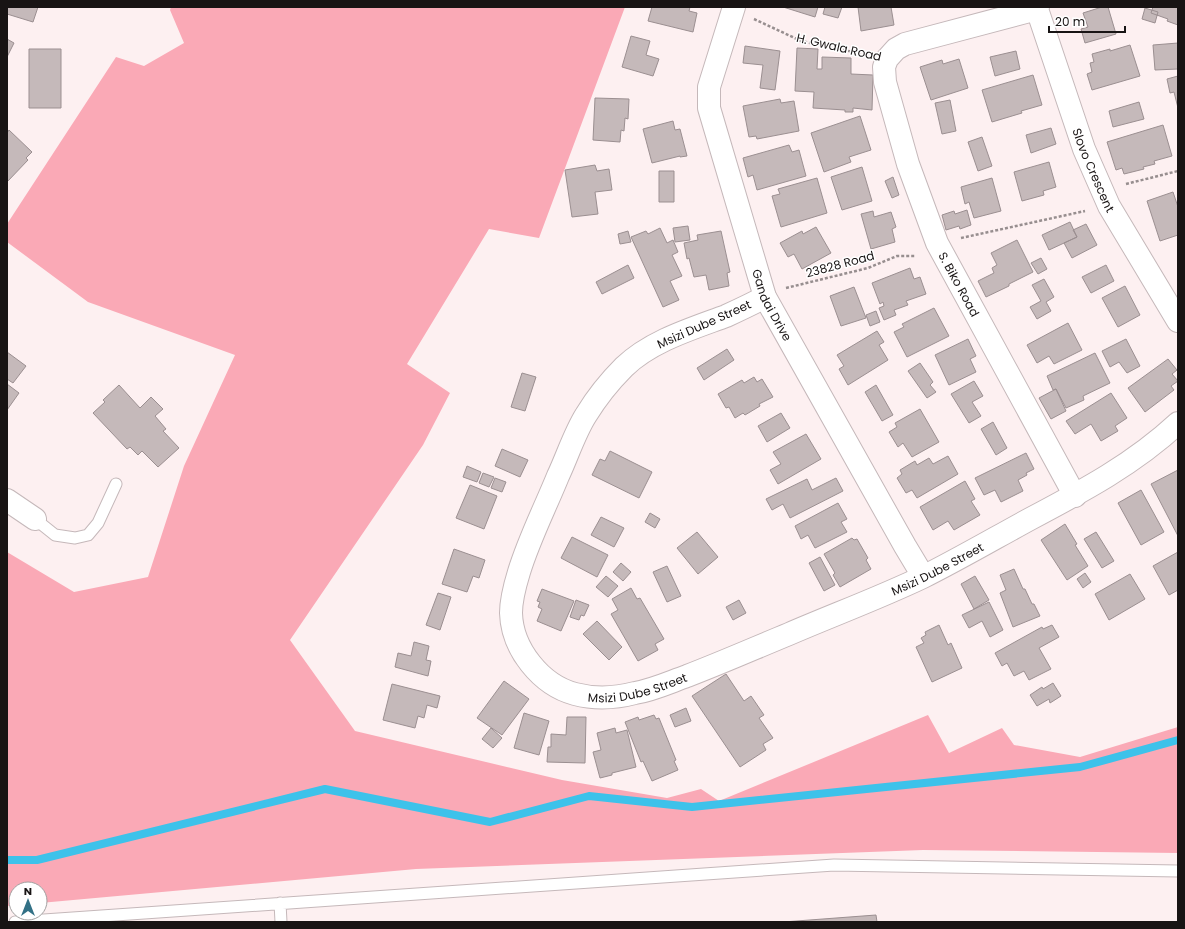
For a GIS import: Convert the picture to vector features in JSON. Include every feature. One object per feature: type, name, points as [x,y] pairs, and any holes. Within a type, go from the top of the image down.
[{"type":"street","name":"Gandai Drive","points":[[733,8],[709,88],[710,108],[765,297],[923,576]]},
{"type":"street","name":"H. Gwala Road","points":[[887,59],[896,49],[905,44],[1038,8]]},
{"type":"street","name":"Slovo Crescent","points":[[1038,8],[1084,149],[1105,197],[1178,321]]},
{"type":"street","name":"S. Biko Road","points":[[887,59],[884,67],[884,82],[908,164],[941,250],[1074,496]]},
{"type":"street","name":"Msizi Dube Street","points":[[765,297],[729,315],[694,327],[667,339],[626,364],[605,387],[584,418],[525,553],[512,596],[511,614],[513,628],[520,648],[544,679],[560,688],[574,694],[591,697],[612,697],[636,693],[726,661],[923,576],[1074,496],[1120,469],[1159,441],[1178,423]]},
{"type":"street","points":[[7,500],[34,519]]},
{"type":"lane","points":[[34,519],[55,535],[75,538],[88,535],[98,523],[116,484]]},
{"type":"lane","points":[[16,922],[834,865],[1178,871]]},
{"type":"lane","points":[[280,903],[281,922]]},
{"type":"path","name":"H. Gwala Road","points":[[733,8],[801,41],[887,59]]},
{"type":"path","name":"23828 Road","points":[[765,297],[791,286],[868,268],[897,256],[941,250],[1105,197],[1178,171]]},
{"type":"shaded area","points":[[171,7],[625,7],[539,238],[489,229],[407,364],[450,393],[423,445],[290,640],[355,731],[562,780],[667,798],[701,789],[719,801],[928,715],[949,753],[1002,728],[1014,745],[1080,757],[1178,727],[1178,853],[923,850],[416,869],[48,902],[48,881],[8,881],[7,906],[7,552],[74,592],[148,577],[184,466],[235,355],[88,302],[7,242],[7,224],[116,57],[144,66],[184,43],[170,10]]},
{"type":"building","points":[[7,7],[38,7],[33,22],[7,14]]},
{"type":"building","points":[[652,7],[690,7],[689,11],[697,13],[693,32],[648,21]]},
{"type":"building","points":[[783,7],[818,7],[815,17]]},
{"type":"building","points":[[825,7],[842,7],[838,18],[823,14]]},
{"type":"building","points":[[858,7],[891,7],[894,25],[861,31]]},
{"type":"building","points":[[1102,7],[1108,7],[1116,34],[1085,43],[1081,29],[1088,27],[1083,13]]},
{"type":"building","points":[[1153,7],[1178,7],[1178,25],[1167,21],[1168,19],[1151,13]]},
{"type":"building","points":[[1145,8],[1158,12],[1155,23],[1142,19]]},
{"type":"building","points":[[631,36],[650,41],[646,55],[659,59],[653,76],[622,67]]},
{"type":"building","points":[[7,39],[14,43],[7,57]]},
{"type":"building","points":[[1178,43],[1178,69],[1155,70],[1153,45]]},
{"type":"building","points":[[1130,45],[1140,76],[1092,90],[1087,74],[1092,72],[1090,63],[1094,62],[1092,54],[1110,49],[1110,51]]},
{"type":"building","points":[[745,46],[780,51],[775,90],[760,88],[763,65],[743,63]]},
{"type":"building","points":[[797,48],[818,49],[817,69],[822,69],[822,57],[851,58],[851,74],[873,75],[872,110],[853,108],[853,112],[845,112],[845,110],[813,108],[814,92],[795,91]]},
{"type":"building","points":[[29,49],[61,49],[61,108],[29,108]]},
{"type":"building","points":[[1016,51],[1020,69],[995,76],[990,57]]},
{"type":"building","points":[[959,59],[968,88],[931,100],[920,67],[942,60],[943,64]]},
{"type":"building","points":[[1033,75],[1042,105],[992,122],[982,90]]},
{"type":"building","points":[[1178,76],[1178,108],[1174,92],[1170,93],[1167,79]]},
{"type":"building","points":[[595,98],[629,99],[628,119],[625,118],[624,131],[621,130],[620,142],[593,140]]},
{"type":"building","points":[[780,99],[781,103],[794,101],[799,131],[757,139],[756,136],[749,137],[743,106]]},
{"type":"building","points":[[950,100],[956,131],[942,134],[935,103]]},
{"type":"building","points":[[1139,102],[1144,119],[1113,127],[1109,111]]},
{"type":"building","points":[[860,116],[871,150],[849,157],[851,162],[824,172],[811,133]]},
{"type":"building","points":[[673,121],[675,130],[680,129],[687,156],[680,156],[652,163],[643,129]]},
{"type":"building","points":[[1163,125],[1172,156],[1154,161],[1155,164],[1143,167],[1144,169],[1124,174],[1122,168],[1116,170],[1107,142]]},
{"type":"building","points":[[1051,128],[1056,144],[1031,153],[1026,135]]},
{"type":"building","points":[[9,130],[32,152],[26,158],[28,160],[7,182],[7,133]]},
{"type":"building","points":[[982,137],[992,166],[978,171],[968,142]]},
{"type":"building","points":[[789,145],[792,152],[799,150],[806,176],[757,190],[753,175],[748,177],[743,158]]},
{"type":"building","points":[[1049,162],[1056,187],[1043,191],[1044,195],[1022,201],[1014,172]]},
{"type":"building","points":[[595,165],[597,171],[609,169],[612,190],[595,192],[598,214],[572,217],[565,170]]},
{"type":"building","points":[[862,167],[872,201],[842,210],[831,177]]},
{"type":"building","points":[[659,171],[674,171],[674,202],[659,202]]},
{"type":"building","points":[[893,177],[899,195],[892,198],[885,181]]},
{"type":"building","points":[[817,178],[827,213],[781,227],[772,196],[780,194],[778,189]]},
{"type":"building","points":[[992,178],[1001,211],[974,218],[969,202],[965,204],[961,187]]},
{"type":"building","points":[[1173,192],[1178,207],[1178,235],[1160,241],[1147,201]]},
{"type":"building","points":[[967,210],[971,225],[960,229],[959,226],[946,230],[942,215],[954,211],[955,214]]},
{"type":"building","points":[[873,211],[874,217],[891,212],[896,227],[892,229],[895,242],[871,249],[861,214]]},
{"type":"building","points":[[1070,222],[1077,237],[1049,250],[1042,235]]},
{"type":"building","points":[[1086,224],[1097,245],[1072,258],[1064,243],[1077,237],[1073,230]]},
{"type":"building","points":[[688,226],[690,240],[675,242],[673,228]]},
{"type":"building","points":[[816,227],[831,253],[802,269],[794,254],[788,257],[780,243],[802,231],[803,234]]},
{"type":"building","points":[[660,228],[667,243],[673,240],[678,252],[672,255],[682,276],[670,281],[679,300],[663,307],[631,237],[646,231],[648,234]]},
{"type":"building","points":[[628,231],[631,242],[620,244],[618,234]]},
{"type":"building","points":[[721,231],[730,272],[727,273],[729,286],[709,290],[706,275],[694,277],[689,258],[687,259],[684,243],[698,240],[697,235]]},
{"type":"building","points":[[1017,240],[1033,272],[986,297],[978,281],[994,273],[992,268],[997,265],[991,253]]},
{"type":"building","points":[[1041,258],[1047,269],[1038,274],[1031,263]]},
{"type":"building","points":[[628,265],[634,278],[602,294],[596,282]]},
{"type":"building","points":[[1106,265],[1114,281],[1091,293],[1082,277]]},
{"type":"building","points":[[910,268],[914,279],[920,277],[926,294],[906,301],[908,305],[894,310],[896,315],[884,320],[879,308],[884,306],[883,302],[880,304],[872,283]]},
{"type":"building","points":[[1044,279],[1054,297],[1046,302],[1051,311],[1037,319],[1030,307],[1041,301],[1032,285]]},
{"type":"building","points":[[1125,286],[1140,315],[1118,327],[1102,298]]},
{"type":"building","points":[[854,287],[866,318],[841,326],[830,296]]},
{"type":"building","points":[[934,308],[949,336],[907,357],[894,332],[904,327],[902,324]]},
{"type":"building","points":[[876,311],[880,322],[870,326],[866,315]]},
{"type":"building","points":[[1068,323],[1082,350],[1054,364],[1049,356],[1037,363],[1027,345]]},
{"type":"building","points":[[877,331],[884,342],[879,345],[888,360],[848,385],[839,369],[844,366],[837,355]]},
{"type":"building","points":[[968,339],[976,356],[970,359],[976,372],[949,385],[935,355]]},
{"type":"building","points":[[1126,339],[1140,366],[1127,373],[1119,362],[1110,367],[1102,351]]},
{"type":"building","points":[[727,349],[734,360],[704,380],[697,368]]},
{"type":"building","points":[[7,352],[26,366],[13,383],[7,379]]},
{"type":"building","points":[[1095,353],[1110,383],[1083,396],[1084,400],[1066,408],[1056,389],[1053,390],[1047,376]]},
{"type":"building","points":[[1168,359],[1177,370],[1172,374],[1178,381],[1171,386],[1174,390],[1145,412],[1128,388]]},
{"type":"building","points":[[920,363],[933,382],[930,385],[936,392],[927,398],[908,371]]},
{"type":"building","points":[[522,373],[536,377],[525,411],[511,407]]},
{"type":"building","points":[[754,377],[757,382],[762,379],[773,397],[759,404],[760,406],[745,415],[743,413],[735,418],[729,407],[726,408],[718,394],[742,380],[744,383]]},
{"type":"building","points":[[974,381],[983,396],[972,402],[981,416],[969,423],[951,394]]},
{"type":"building","points":[[7,384],[19,393],[7,410]]},
{"type":"building","points":[[119,385],[140,408],[151,397],[163,409],[155,416],[166,429],[163,431],[179,448],[158,467],[142,451],[138,455],[130,447],[127,449],[93,413],[105,402],[103,400]]},
{"type":"building","points":[[876,385],[893,415],[882,421],[865,392]]},
{"type":"building","points":[[1056,389],[1066,411],[1051,419],[1039,398]]},
{"type":"building","points":[[1111,393],[1127,418],[1115,426],[1118,431],[1101,441],[1091,424],[1075,434],[1066,421]]},
{"type":"building","points":[[920,409],[939,442],[912,457],[903,443],[898,447],[889,432],[897,427],[895,423]]},
{"type":"building","points":[[781,413],[790,428],[767,442],[758,426]]},
{"type":"building","points":[[993,422],[1007,448],[996,455],[981,429]]},
{"type":"building","points":[[806,434],[821,459],[778,484],[770,470],[781,464],[773,452]]},
{"type":"building","points":[[502,449],[528,460],[520,477],[495,466]]},
{"type":"building","points":[[610,451],[652,472],[639,498],[592,475],[600,459],[605,461]]},
{"type":"building","points":[[1026,453],[1034,469],[1026,473],[1027,475],[1018,480],[1023,491],[1001,502],[995,490],[984,495],[975,478]]},
{"type":"building","points":[[948,456],[958,474],[917,498],[912,490],[906,493],[897,478],[902,474],[900,470],[915,461],[917,465],[929,458],[933,464]]},
{"type":"building","points":[[467,466],[481,472],[477,482],[463,477]]},
{"type":"building","points":[[1178,470],[1178,536],[1151,484]]},
{"type":"building","points":[[483,473],[494,477],[489,487],[479,483]]},
{"type":"building","points":[[495,478],[506,482],[502,492],[491,488]]},
{"type":"building","points":[[836,478],[843,491],[790,518],[783,504],[772,510],[766,499],[807,479],[812,490]]},
{"type":"building","points":[[965,481],[975,499],[971,501],[980,515],[954,530],[948,521],[933,530],[920,507]]},
{"type":"building","points":[[470,485],[497,496],[484,529],[456,518]]},
{"type":"building","points":[[1141,490],[1164,532],[1141,545],[1118,503]]},
{"type":"building","points":[[838,503],[847,519],[841,522],[847,532],[815,548],[808,535],[801,539],[795,526]]},
{"type":"building","points":[[650,513],[660,519],[655,528],[645,522]]},
{"type":"building","points":[[601,517],[624,528],[614,547],[591,535]]},
{"type":"building","points":[[1065,524],[1077,544],[1075,545],[1088,566],[1067,580],[1041,540]]},
{"type":"building","points":[[697,532],[718,557],[698,574],[677,548]]},
{"type":"building","points":[[1096,532],[1114,561],[1102,568],[1084,539]]},
{"type":"building","points":[[572,537],[608,555],[597,577],[561,558]]},
{"type":"building","points":[[852,538],[854,540],[857,539],[868,558],[866,560],[871,569],[840,587],[833,575],[835,573],[824,554]]},
{"type":"building","points":[[454,549],[485,560],[479,578],[473,576],[467,592],[442,584]]},
{"type":"building","points":[[1178,552],[1178,590],[1169,595],[1153,566]]},
{"type":"building","points":[[820,557],[835,585],[824,591],[809,563]]},
{"type":"building","points":[[621,563],[631,572],[623,581],[613,572]]},
{"type":"building","points":[[667,566],[681,596],[667,602],[653,572]]},
{"type":"building","points":[[1014,569],[1023,589],[1025,589],[1040,616],[1013,627],[1000,593],[1006,590],[1000,575]]},
{"type":"building","points":[[1085,573],[1091,582],[1083,588],[1077,579]]},
{"type":"building","points":[[1130,574],[1145,599],[1109,620],[1095,594]]},
{"type":"building","points":[[606,576],[618,586],[608,597],[596,587]]},
{"type":"building","points":[[975,576],[989,600],[974,609],[961,584]]},
{"type":"building","points":[[631,588],[637,599],[640,598],[664,639],[655,644],[658,650],[638,661],[611,614],[618,610],[612,599]]},
{"type":"building","points":[[542,589],[574,601],[561,631],[537,621],[542,609],[538,607],[540,602],[537,601]]},
{"type":"building","points":[[438,593],[451,597],[440,630],[426,625]]},
{"type":"building","points":[[576,600],[589,605],[584,616],[581,615],[579,620],[570,617]]},
{"type":"building","points":[[739,600],[746,613],[733,620],[726,607]]},
{"type":"building","points":[[989,602],[1003,630],[990,637],[982,621],[969,628],[962,615]]},
{"type":"building","points":[[597,621],[622,647],[609,660],[583,634]]},
{"type":"building","points":[[939,625],[948,645],[951,643],[962,668],[932,682],[916,647],[924,643],[921,638],[926,635],[925,632]]},
{"type":"building","points":[[1052,625],[1059,637],[1039,648],[1051,669],[1029,680],[1024,671],[1014,676],[1007,663],[1002,666],[995,653],[1042,627],[1043,629]]},
{"type":"building","points":[[414,642],[429,646],[426,660],[431,661],[428,676],[395,667],[398,653],[411,656]]},
{"type":"building","points":[[726,674],[744,701],[751,696],[764,715],[759,718],[773,738],[763,744],[766,750],[740,767],[692,696]]},
{"type":"building","points":[[504,681],[529,699],[502,735],[477,718]]},
{"type":"building","points":[[1053,683],[1061,696],[1050,703],[1049,699],[1037,706],[1030,695],[1042,687],[1043,689]]},
{"type":"building","points":[[392,684],[440,696],[437,708],[427,705],[424,718],[418,716],[415,728],[383,720]]},
{"type":"building","points":[[686,708],[691,721],[675,727],[670,715]]},
{"type":"building","points":[[524,713],[549,721],[539,755],[514,748]]},
{"type":"building","points":[[654,715],[656,719],[659,718],[676,760],[674,761],[678,770],[652,781],[643,761],[641,762],[625,722],[638,717],[639,720]]},
{"type":"building","points":[[567,717],[586,717],[585,763],[547,762],[548,747],[551,747],[551,734],[566,735]]},
{"type":"building","points":[[491,728],[502,738],[493,748],[482,739]]},
{"type":"building","points":[[615,728],[616,733],[627,730],[636,767],[612,773],[612,775],[600,778],[593,752],[601,750],[597,733]]},
{"type":"building","points":[[876,915],[877,922],[783,922]]},
{"type":"waterway","points":[[7,860],[37,860],[325,789],[490,822],[589,796],[692,807],[1080,767],[1178,740]]}]
